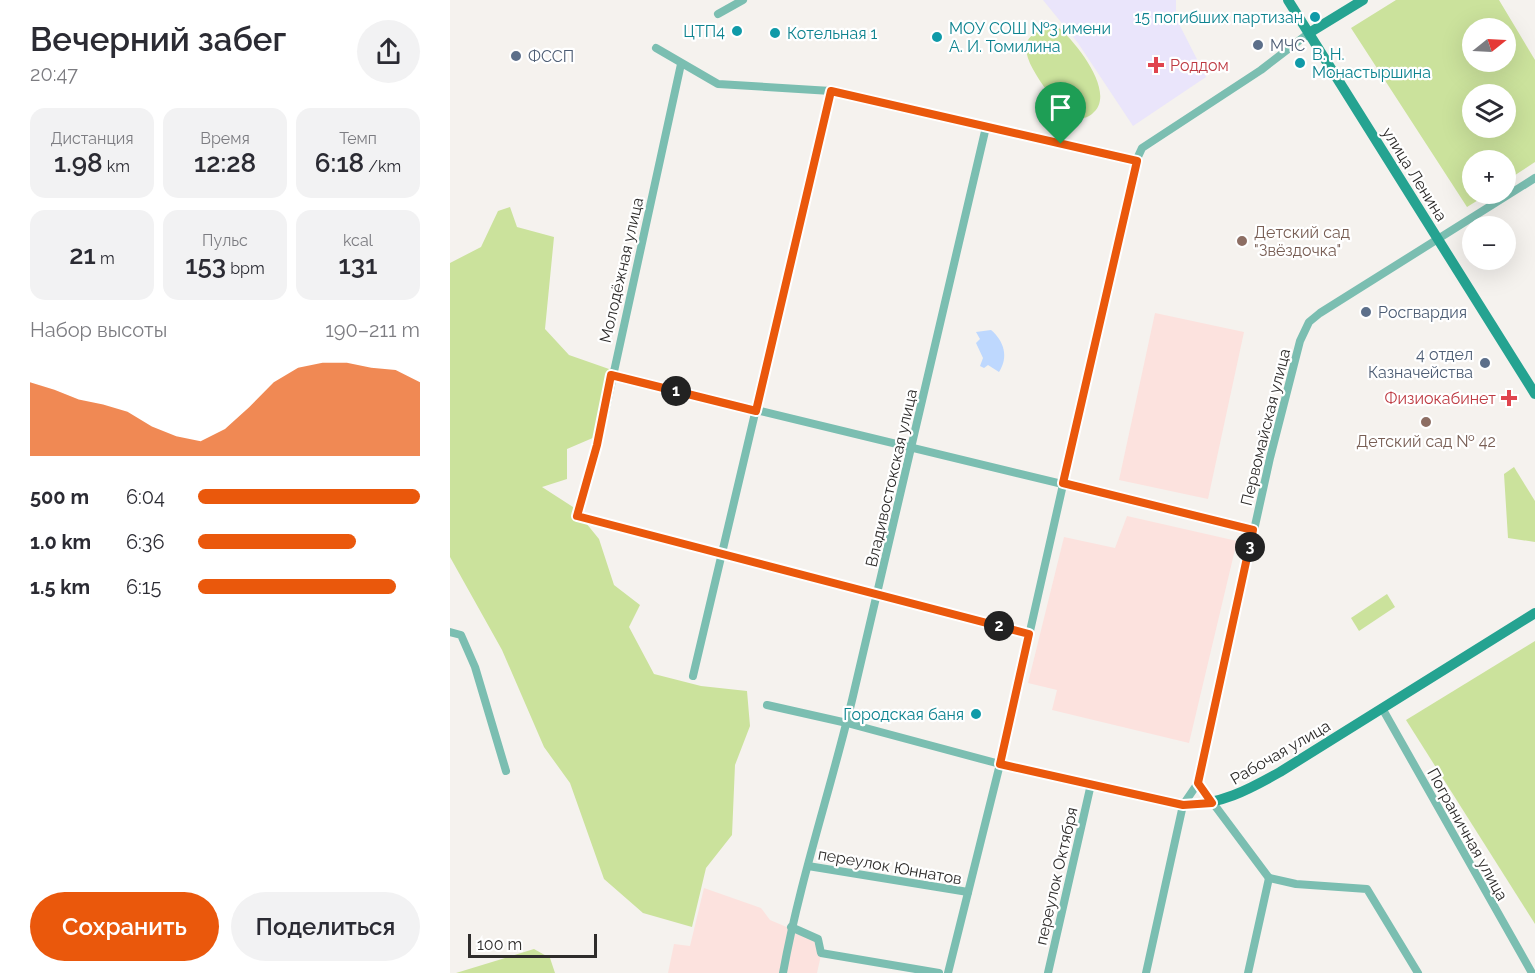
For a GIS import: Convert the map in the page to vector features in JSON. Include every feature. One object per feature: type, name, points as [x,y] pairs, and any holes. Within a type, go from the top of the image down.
[{"type":"street","points":[[718,14],[743,0]]},
{"type":"street","name":"улица Ленина","points":[[1288,0],[1535,394]]},
{"type":"street","points":[[948,973],[1000,764],[1137,161],[1142,148],[1261,70],[1309,33],[1363,0]]},
{"type":"street","points":[[656,48],[718,84],[831,91],[1137,161]]},
{"type":"street","name":"Молодёжная улица","points":[[681,64],[597,445],[577,516],[722,553]]},
{"type":"street","points":[[693,676],[831,91]]},
{"type":"street","name":"Владивостокская улица","points":[[783,973],[791,927],[847,723],[878,594],[986,127]]},
{"type":"street","name":"Первомайская улица","points":[[1146,973],[1183,805],[1198,783],[1253,530],[1300,341],[1309,322],[1535,178]]},
{"type":"street","points":[[611,375],[1253,530]]},
{"type":"street","points":[[722,553],[1029,634]]},
{"type":"street","name":"Рабочая улица","points":[[767,705],[847,723],[1000,764],[1183,805],[1212,803],[1242,794],[1535,613]]},
{"type":"street","points":[[450,632],[460,635],[475,667],[506,771]]},
{"type":"street","name":"Пограничная улица","points":[[1382,708],[1532,973]]},
{"type":"street","points":[[1198,783],[1269,878],[1296,884],[1367,889],[1418,973]]},
{"type":"street","name":"переулок Октября","points":[[1048,973],[1091,784]]},
{"type":"street","name":"переулок Юннатов","points":[[808,866],[968,892]]},
{"type":"street","points":[[1248,973],[1269,878]]},
{"type":"street","points":[[791,927],[818,939],[821,953],[939,973]]},
{"type":"shaded area","points":[[1043,0],[1176,0],[1176,18],[1206,77],[1133,126],[1078,43]]},
{"type":"shaded area","points":[[1155,313],[1244,332],[1208,499],[1119,480]]},
{"type":"shaded area","points":[[1127,516],[1237,541],[1189,743],[1052,710],[1057,690],[1028,683],[1064,537],[1115,548]]},
{"type":"shaded area","points":[[704,888],[761,908],[770,920],[815,939],[821,955],[817,973],[668,973],[674,944],[690,946]]},
{"type":"green space","points":[[1396,0],[1499,0],[1510,18],[1462,18],[1462,72],[1516,72],[1516,28],[1535,60],[1535,162],[1516,174],[1516,150],[1462,150],[1462,199],[1351,28]]},
{"type":"green space","points":[[1058,27],[1084,56],[1097,82],[1100,94],[1099,105],[1092,114],[1086,117],[1073,118],[1060,112],[1034,70],[1026,51],[1027,42],[1032,35],[1042,30]]},
{"type":"green space","points":[[510,207],[517,227],[554,237],[545,329],[569,355],[609,369],[595,437],[567,449],[567,479],[542,487],[573,507],[599,539],[614,585],[640,605],[629,627],[654,674],[701,686],[747,691],[750,726],[735,765],[732,835],[706,868],[692,927],[643,913],[604,879],[570,783],[544,747],[502,650],[450,557],[450,263],[481,247],[498,211]]},
{"type":"green space","points":[[1514,467],[1535,501],[1535,542],[1508,538],[1504,474]]},
{"type":"green space","points":[[1387,594],[1395,607],[1359,631],[1351,618]]},
{"type":"green space","points":[[1535,641],[1535,924],[1406,720]]},
{"type":"green space","points":[[534,949],[550,958],[555,973],[456,973]]},
{"type":"water","points":[[991,330],[999,339],[1004,350],[1004,361],[999,372],[988,365],[984,368],[980,366],[983,358],[976,343],[980,339],[976,332]]},
{"type":"place","name":"15 погибших партизан","points":[[1315,17]]},
{"type":"place","name":"ЦТП4","points":[[737,31]]},
{"type":"place","name":"Котельная 1","points":[[775,33]]},
{"type":"place","name":"МОУ СОШ №3 имени А. И. Томилина","points":[[937,37]]},
{"type":"place","name":"МЧС","points":[[1258,45]]},
{"type":"place","name":"ФССП","points":[[516,56]]},
{"type":"place","name":"В. Н. Монастыршина","points":[[1300,63]]},
{"type":"place","name":"Роддом","points":[[1156,65]]},
{"type":"place","name":"Детский сад \"Звёздочка\"","points":[[1242,241]]},
{"type":"place","name":"Росгвардия","points":[[1366,312]]},
{"type":"place","name":"4 отдел Казначейства","points":[[1485,363]]},
{"type":"place","name":"Физиокабинет","points":[[1509,398]]},
{"type":"place","name":"Детский сад № 42","points":[[1426,422]]},
{"type":"place","name":"Городская баня","points":[[976,714]]},
{"type":"route","points":[[831,91],[1061,144],[1137,161],[1063,483],[1253,530],[1198,783],[1212,803],[1183,805],[1000,764],[1029,634],[577,516],[597,445],[611,375],[756,411],[831,91]]}]
